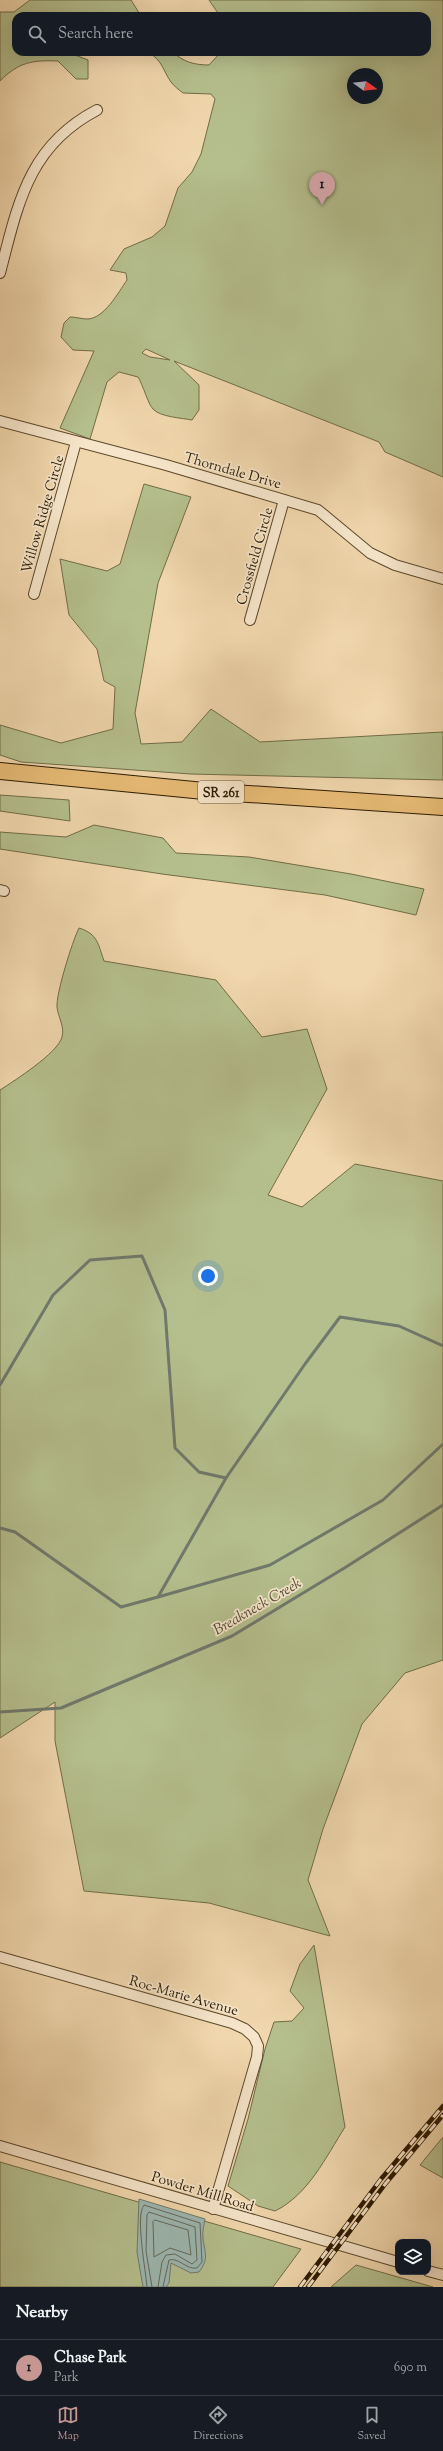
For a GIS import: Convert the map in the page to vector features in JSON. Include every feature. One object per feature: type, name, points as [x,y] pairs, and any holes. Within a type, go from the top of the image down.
[{"type":"main road","name":"SR 261","points":[[0,771],[204,791],[443,807]]},
{"type":"street","points":[[0,273],[22,191],[29,177],[52,145],[66,130],[97,110]]},
{"type":"street","name":"Thorndale Drive","points":[[0,421],[318,510],[327,515],[362,547],[379,558],[443,579]]},
{"type":"street","name":"Willow Ridge Circle","points":[[34,594],[76,442]]},
{"type":"street","name":"Crossfield Circle","points":[[250,620],[284,500]]},
{"type":"street","name":"Roc-Marie Avenue","points":[[0,1957],[232,2023],[244,2029],[254,2038],[258,2046],[253,2077],[213,2209]]},
{"type":"street","name":"Powder Mill Road","points":[[0,2146],[395,2261]]},
{"type":"street","points":[[431,2272],[443,2275]]},
{"type":"green space","points":[[30,0],[131,0],[138,12],[14,12]]},
{"type":"green space","points":[[209,0],[443,0],[443,477],[385,452],[379,442],[174,361],[199,385],[199,410],[192,420],[177,418],[156,412],[149,403],[138,377],[119,372],[107,382],[90,439],[60,428],[94,351],[73,350],[61,337],[64,323],[70,317],[87,319],[93,318],[105,310],[127,280],[126,273],[110,270],[124,249],[152,237],[165,226],[178,188],[192,172],[201,154],[215,99],[211,94],[183,93],[171,82],[162,66],[154,56],[178,56],[190,62],[209,65],[217,56],[431,56],[431,12],[217,12]],"holes":[[[146,349],[170,360],[150,357],[142,353]]]},
{"type":"green space","points":[[0,12],[12,12],[12,56],[78,56],[88,60],[88,79],[76,79],[58,61],[41,61],[20,66],[0,81]]},
{"type":"green space","points":[[144,484],[191,497],[158,583],[135,713],[141,744],[182,742],[211,709],[260,742],[443,732],[443,780],[191,774],[21,762],[0,755],[0,725],[61,743],[113,729],[115,687],[104,681],[97,649],[69,615],[60,559],[107,571],[120,564]]},
{"type":"green space","points":[[0,795],[69,800],[70,821],[0,811]]},
{"type":"green space","points":[[94,825],[163,838],[176,853],[249,857],[351,874],[424,889],[416,915],[325,895],[162,874],[0,849],[0,832],[66,837]]},
{"type":"green space","points":[[79,928],[90,933],[94,937],[104,961],[216,980],[262,1037],[307,1029],[327,1089],[268,1195],[302,1207],[355,1164],[443,1181],[443,1660],[405,1673],[362,1724],[323,1829],[308,1880],[330,1936],[209,1903],[84,1891],[55,1741],[55,1702],[0,1738],[0,1090],[25,1073],[53,1051],[59,1044],[63,1030],[57,1007],[57,1000],[72,944]]},
{"type":"green space","points":[[314,1945],[345,2127],[323,2163],[307,2185],[287,2204],[275,2211],[258,2206],[228,2186],[248,2119],[265,2049],[274,2022],[292,2021],[304,2008],[290,1991],[300,1964]]},
{"type":"green space","points":[[443,2137],[443,2178],[420,2165]]},
{"type":"green space","points":[[0,2162],[301,2249],[273,2287],[0,2287]]},
{"type":"green space","points":[[356,2265],[433,2287],[331,2287]]},
{"type":"water","points":[[139,2199],[205,2219],[203,2236],[205,2260],[199,2272],[191,2273],[171,2263],[169,2283],[166,2287],[143,2287],[137,2252]]},
{"type":"waterway","points":[[0,1385],[53,1295],[90,1260],[142,1256],[165,1310],[175,1448],[199,1472],[226,1478],[305,1364],[340,1317],[399,1326],[443,1346]]},
{"type":"waterway","points":[[158,1597],[270,1565],[383,1500],[443,1444]]},
{"type":"waterway","points":[[0,1528],[15,1532],[121,1607],[158,1597],[226,1478]]},
{"type":"waterway","name":"Breakneck Creek","points":[[0,1712],[61,1708],[232,1636],[346,1567],[443,1505]]},
{"type":"railway","points":[[300,2287],[381,2179],[443,2106]]},
{"type":"railway","points":[[308,2287],[386,2183],[443,2115]]},
{"type":"place","name":"Chase Park","points":[[322,205]]}]
